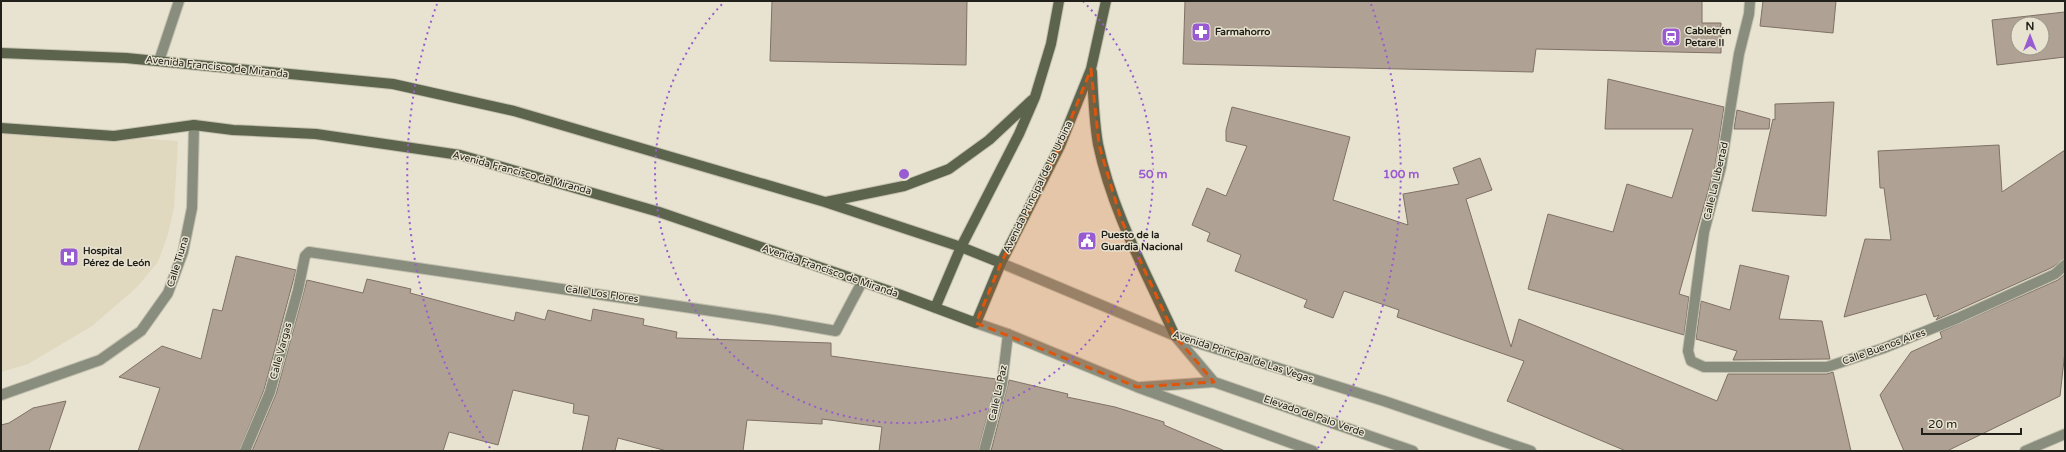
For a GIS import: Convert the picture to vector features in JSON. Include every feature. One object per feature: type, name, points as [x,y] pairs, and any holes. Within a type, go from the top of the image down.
[{"type":"main road","points":[[935,308],[961,248],[1019,134],[1035,97],[1051,44],[1059,1]]},
{"type":"main road","name":"Avenida Principal de La Urbina","points":[[976,323],[1001,263],[1060,146],[1092,69],[1106,1]]},
{"type":"main road","name":"Avenida Francisco de Miranda","points":[[1,53],[126,58],[393,84],[514,111],[825,202],[961,248]]},
{"type":"main road","points":[[1092,69],[1093,108],[1099,145],[1119,212],[1175,336]]},
{"type":"main road","points":[[825,202],[904,186],[949,169],[989,140],[1035,97]]},
{"type":"main road","name":"Avenida Francisco de Miranda","points":[[1,128],[114,136],[194,125],[232,130],[316,134],[460,154],[659,212],[976,323]]},
{"type":"main road","name":"Avenida Principal de Las Vegas","points":[[961,248],[1001,263]]},
{"type":"street","points":[[159,61],[179,1]]},
{"type":"street","name":"Calle La Libertad","points":[[1691,361],[1688,351],[1704,232],[1721,167],[1739,54],[1749,14],[1750,1]]},
{"type":"street","name":"Calle Tiuna","points":[[1,395],[100,360],[140,331],[168,293],[183,252],[192,208],[194,125]]},
{"type":"street","name":"Calle Los Flores","points":[[312,251],[772,320],[836,331],[862,282]]},
{"type":"street","name":"Calle Vargas","points":[[245,451],[270,392],[298,290],[305,256],[312,251]]},
{"type":"street","name":"Avenida Principal de Las Vegas","points":[[1001,263],[1175,336],[1384,401],[1531,451]]},
{"type":"street","name":"Calle Buenos Aires","points":[[1691,361],[1704,367],[1828,367],[1884,348],[1958,318],[2055,274],[2065,265]]},
{"type":"street","points":[[976,323],[1008,334],[1137,387],[1313,451]]},
{"type":"street","name":"Calle La Paz","points":[[984,451],[1002,384],[1008,334]]},
{"type":"street","points":[[1175,336],[1214,382]]},
{"type":"street","name":"Elevado de Palo Verde","points":[[1137,387],[1214,382],[1413,451]]},
{"type":"street","points":[[2025,451],[2065,434]]},
{"type":"highlighted area","points":[[1091,69],[1099,145],[1121,219],[1175,336],[1214,382],[1137,387],[976,323],[1001,263],[1060,146]]},
{"type":"shaded area","name":"Hospital Pérez de León","points":[[1,128],[178,141],[174,208],[168,234],[158,262],[136,288],[92,326],[28,364],[1,372]]},
{"type":"building","points":[[772,1],[967,1],[966,65],[770,61]]},
{"type":"building","points":[[1185,1],[1702,1],[1702,23],[1721,23],[1721,53],[1536,49],[1533,72],[1183,64]]},
{"type":"building","points":[[1763,1],[1836,1],[1833,33],[1760,26]]},
{"type":"building","points":[[2065,12],[2065,57],[1997,65],[1992,20],[2010,18],[2010,56],[2050,56],[2050,16],[2028,16]]},
{"type":"building","points":[[1608,79],[1724,107],[1715,166],[1679,294],[1689,297],[1684,335],[1528,289],[1548,214],[1613,232],[1627,184],[1672,198],[1693,129],[1605,129]]},
{"type":"building","points":[[1834,102],[1826,216],[1752,211],[1773,119],[1775,120],[1775,104]]},
{"type":"building","points":[[1232,107],[1350,137],[1333,200],[1408,225],[1403,194],[1459,184],[1453,168],[1480,158],[1492,190],[1466,199],[1511,347],[1519,319],[1717,401],[1728,374],[1827,374],[1833,372],[1851,451],[1626,451],[1507,401],[1524,361],[1397,317],[1399,310],[1344,291],[1333,318],[1304,307],[1307,300],[1235,271],[1241,255],[1207,241],[1210,233],[1192,225],[1207,188],[1226,196],[1247,146],[1226,141],[1226,130]]},
{"type":"building","points":[[1737,110],[1770,119],[1769,129],[1734,129]]},
{"type":"building","points":[[1999,145],[2002,192],[2065,150],[2065,259],[2051,268],[1936,320],[1939,315],[1934,317],[1926,294],[1844,317],[1865,239],[1891,240],[1884,188],[1880,188],[1878,151]]},
{"type":"building","points":[[236,256],[296,270],[264,390],[239,451],[138,451],[160,388],[119,377],[162,346],[201,359],[213,309],[222,311]]},
{"type":"building","points":[[1740,265],[1789,276],[1779,319],[1822,321],[1830,359],[1733,360],[1737,351],[1696,339],[1701,301],[1730,310]]},
{"type":"building","points":[[2065,274],[2065,351],[2060,396],[1947,451],[1904,451],[1880,395],[1911,352],[1942,338],[1940,332],[2058,280]]},
{"type":"building","points":[[367,279],[411,289],[410,293],[514,321],[516,312],[545,320],[548,310],[591,321],[593,309],[644,319],[643,325],[677,332],[676,338],[831,343],[831,356],[996,379],[996,383],[978,451],[879,451],[882,427],[822,419],[822,424],[747,420],[743,451],[667,451],[618,438],[615,451],[582,451],[589,416],[573,413],[574,404],[513,390],[498,445],[449,432],[443,451],[252,451],[276,394],[307,280],[363,293]]},
{"type":"building","points":[[1009,380],[1068,394],[1067,397],[1115,407],[1164,422],[1164,425],[1225,451],[991,451]]},
{"type":"building","points":[[66,401],[49,451],[1,451],[1,425],[9,423],[33,408]]},
{"type":"place","name":"Farmahorro","points":[[1201,32]]},
{"type":"place","name":"Cabletrén Petare II","points":[[1671,37]]},
{"type":"place","name":"Puesto de la Guardia Nacional","points":[[1087,241]]},
{"type":"place","name":"Hospital Pérez de León","points":[[69,257]]}]
